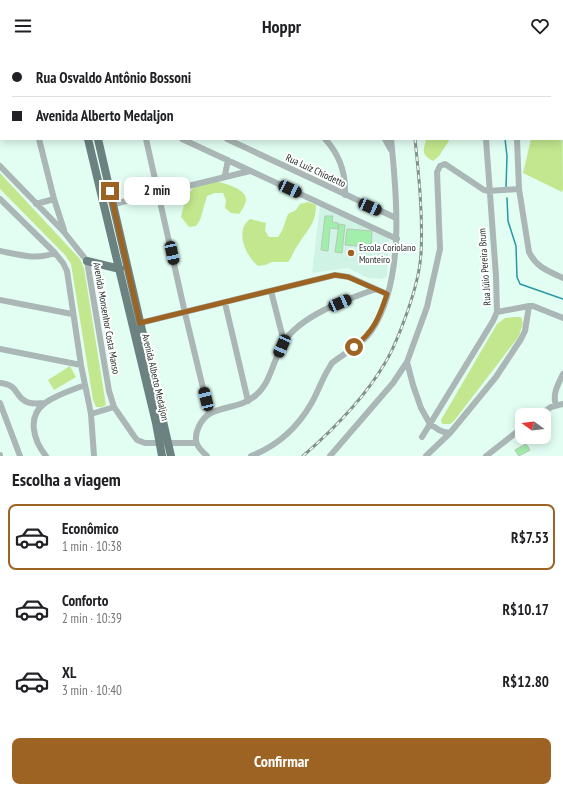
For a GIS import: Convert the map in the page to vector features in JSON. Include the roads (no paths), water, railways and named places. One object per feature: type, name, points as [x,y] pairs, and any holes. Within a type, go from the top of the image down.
[{"type":"main road","name":"Avenida Alberto Medaljon","points":[[88,140],[156,423],[171,456]]},
{"type":"main road","name":"Avenida Alberto Medaljon","points":[[98,140],[140,323],[164,443],[162,456]]},
{"type":"main road","points":[[87,261],[120,269]]},
{"type":"street","points":[[39,140],[64,232]]},
{"type":"street","points":[[147,140],[185,313],[209,413]]},
{"type":"street","points":[[184,140],[397,239]]},
{"type":"street","name":"Rua Luíz Chiodetto","points":[[229,140],[396,218]]},
{"type":"street","points":[[326,140],[335,151],[340,163],[345,182],[345,195]]},
{"type":"street","points":[[386,140],[392,153]]},
{"type":"street","points":[[251,456],[276,443],[298,424],[311,404],[329,368],[361,342],[371,331],[382,309],[391,280],[397,239],[396,196],[391,140]]},
{"type":"street","name":"Rua Júlio Pereira Brum","points":[[422,436],[493,321],[497,312],[496,276],[486,140]]},
{"type":"street","points":[[517,140],[520,189],[529,252],[532,259],[538,266],[563,278]]},
{"type":"street","points":[[222,178],[225,175],[228,160]]},
{"type":"street","points":[[330,456],[393,383],[407,362],[427,307],[440,249],[438,168],[443,164],[448,165],[484,190],[520,189]]},
{"type":"street","name":"Avenida Monsenhor Costa Manso","points":[[0,166],[64,232],[87,261],[114,407],[137,440],[145,443],[196,443]]},
{"type":"street","points":[[114,204],[250,171]]},
{"type":"street","points":[[36,204],[54,199]]},
{"type":"street","points":[[0,200],[55,253],[67,271],[72,314],[91,414],[94,456]]},
{"type":"street","points":[[0,251],[37,258],[55,253]]},
{"type":"street","points":[[140,323],[335,275],[348,277],[387,294]]},
{"type":"street","points":[[207,456],[196,443],[196,432],[201,422],[209,413],[248,401],[256,396],[264,386],[284,342],[299,326],[315,315],[376,288]]},
{"type":"street","points":[[271,291],[284,342]]},
{"type":"street","points":[[0,300],[72,314]]},
{"type":"street","points":[[225,303],[248,401]]},
{"type":"street","points":[[497,312],[529,306],[537,307],[563,318]]},
{"type":"street","points":[[426,456],[450,432],[496,377],[525,331],[529,306]]},
{"type":"street","points":[[0,349],[81,365]]},
{"type":"street","points":[[407,362],[421,408],[430,424],[444,432],[450,432]]},
{"type":"street","points":[[556,405],[554,400],[555,394],[563,374]]},
{"type":"street","points":[[0,383],[12,387],[26,402],[45,403]]},
{"type":"street","points":[[46,456],[38,444],[34,431],[33,424],[36,413],[45,403],[85,385]]},
{"type":"street","points":[[0,403],[20,456]]},
{"type":"street","points":[[550,408],[563,404]]},
{"type":"street","points":[[91,414],[114,407]]},
{"type":"street","points":[[486,456],[495,453],[515,434]]},
{"type":"waterway","points":[[505,140],[507,156],[506,188]]},
{"type":"waterway","points":[[507,198],[508,221],[516,246],[517,277],[520,284],[563,299]]},
{"type":"railway","points":[[303,456],[348,413],[368,389],[389,356],[405,319],[417,280],[421,254],[421,211],[415,140]]},
{"type":"place","name":"Escola Coriolano Monteiro","points":[[351,253]]}]
